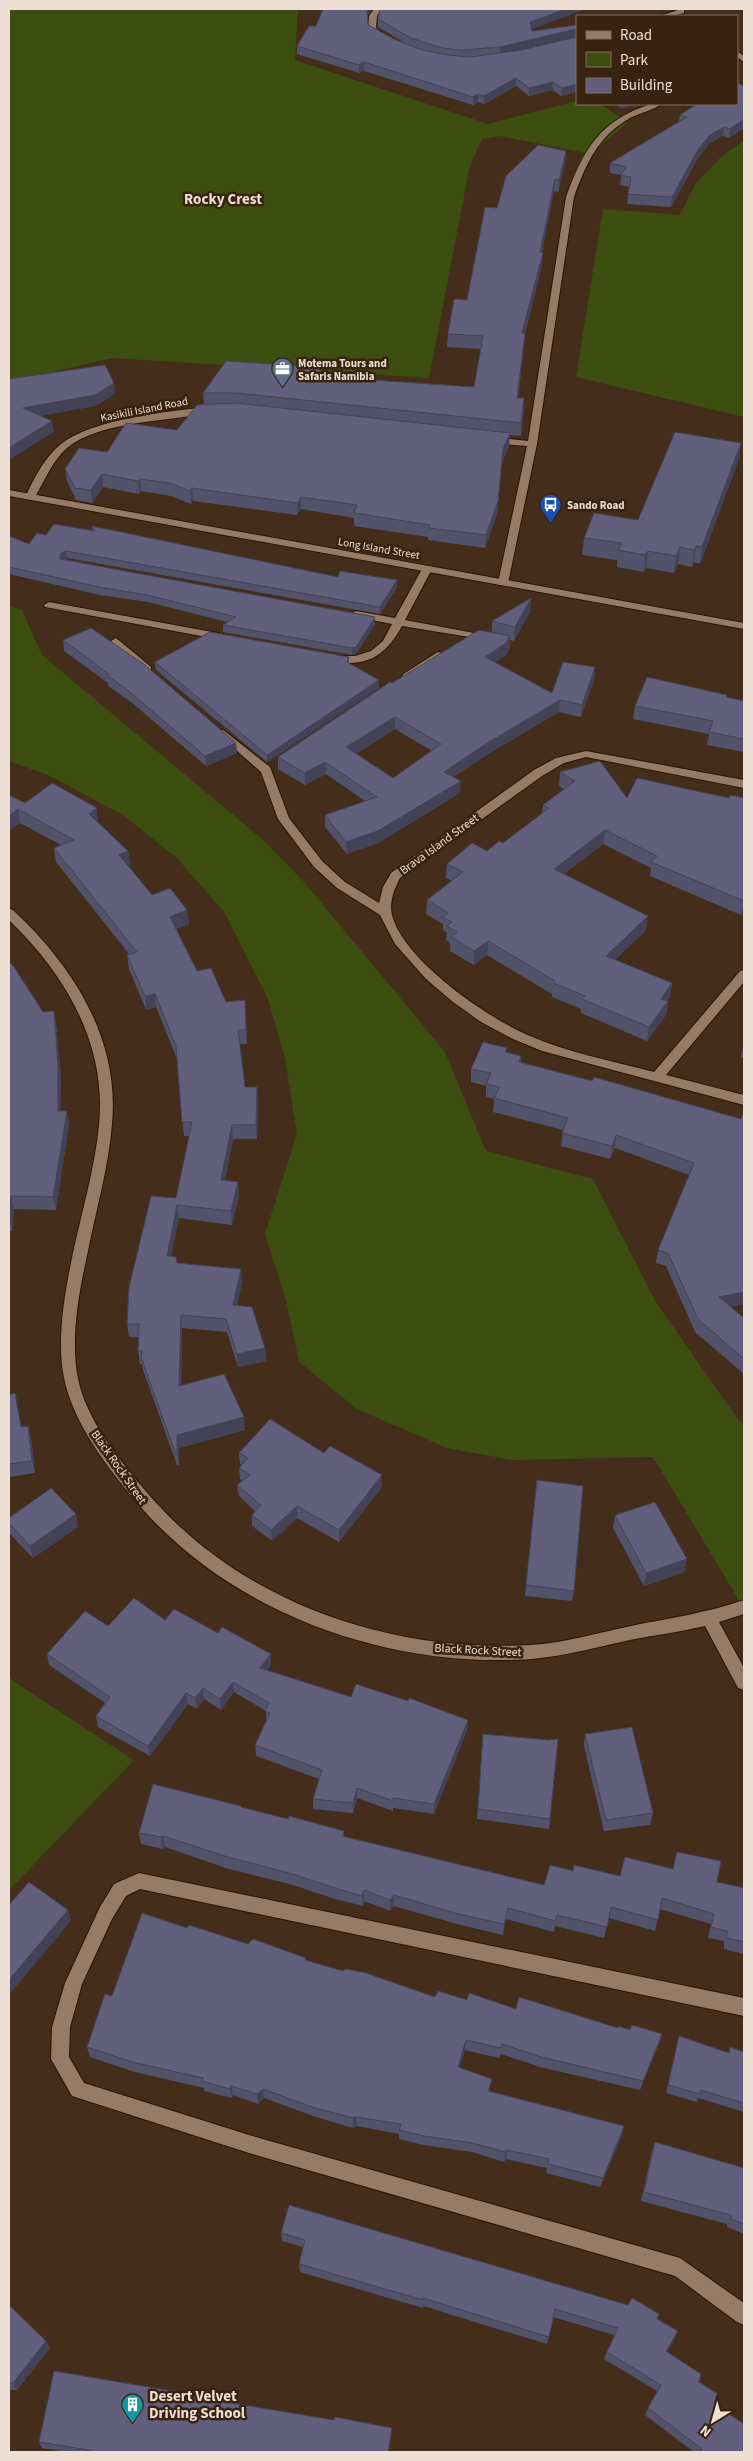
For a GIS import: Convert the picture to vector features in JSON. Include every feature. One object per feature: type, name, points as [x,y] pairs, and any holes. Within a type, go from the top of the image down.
[{"type":"street","points":[[377,9],[373,16],[372,28],[397,45]]},
{"type":"street","points":[[666,15],[679,10]]},
{"type":"street","points":[[503,583],[532,444],[570,197],[578,176],[597,140],[631,115],[656,105]]},
{"type":"street","name":"Kasikili Island Road","points":[[30,498],[55,457],[75,439],[100,430],[192,412],[219,410]]},
{"type":"street","points":[[483,439],[532,444]]},
{"type":"street","name":"Long Island Street","points":[[9,493],[744,626]]},
{"type":"street","points":[[317,655],[352,660],[367,658],[379,651],[387,643],[427,569]]},
{"type":"street","points":[[49,605],[231,639]]},
{"type":"street","points":[[349,613],[500,641]]},
{"type":"street","points":[[116,641],[153,674]]},
{"type":"street","points":[[397,682],[438,655]]},
{"type":"street","points":[[214,725],[270,768],[284,819],[318,864],[341,885],[384,912],[392,932],[413,958],[448,994],[483,1018],[519,1037],[657,1078],[744,1100]]},
{"type":"street","name":"Brava Island Street","points":[[384,912],[386,890],[395,876],[538,773],[560,760],[586,754],[744,784]]},
{"type":"street","name":"Black Rock Street","points":[[9,913],[36,936],[70,980],[91,1024],[106,1079],[106,1123],[72,1291],[68,1339],[72,1382],[94,1434],[137,1496],[182,1543],[240,1584],[300,1614],[379,1638],[448,1650],[530,1652],[709,1619],[744,1606]]},
{"type":"street","points":[[657,1078],[744,974]]},
{"type":"street","points":[[709,1619],[744,1683]]},
{"type":"street","points":[[744,2007],[139,1881],[120,1890],[74,1983],[61,2027],[60,2059],[78,2090],[259,2146],[680,2268],[744,2315]]},
{"type":"green space","points":[[9,9],[298,9],[295,60],[488,124],[576,101],[576,105],[602,105],[628,122],[591,154],[500,136],[482,139],[470,165],[429,378],[112,358],[9,382]]},
{"type":"green space","points":[[744,140],[744,417],[576,377],[603,209],[680,215],[696,183],[719,159]]},
{"type":"green space","points":[[9,606],[22,610],[42,655],[262,839],[305,883],[445,1052],[486,1151],[593,1179],[655,1301],[737,1418],[744,1424],[744,1607],[653,1457],[513,1460],[447,1448],[357,1409],[299,1362],[286,1300],[265,1234],[297,1134],[285,1058],[268,999],[224,912],[177,858],[123,815],[48,775],[9,761]]},
{"type":"green space","points":[[9,1676],[13,1681],[134,1760],[9,1890]]},
{"type":"building","points":[[323,9],[367,9],[368,25],[396,40],[422,50],[471,57],[521,50],[576,37],[576,84],[562,88],[553,82],[529,88],[516,78],[484,96],[478,94],[473,97],[364,62],[359,65],[297,46],[309,26],[316,26]]},
{"type":"building","points":[[380,9],[566,9],[530,22],[532,31],[576,25],[576,29],[500,47],[461,50],[442,48],[411,38],[378,19]]},
{"type":"building","points":[[738,83],[744,87],[744,119],[730,129],[724,127],[710,135],[699,148],[672,197],[628,194],[631,177],[620,175],[627,167],[610,163],[687,117],[680,115],[695,105],[738,105]]},
{"type":"building","points":[[538,145],[566,151],[559,180],[555,179],[540,252],[543,253],[522,333],[525,333],[517,398],[524,398],[521,423],[237,393],[203,393],[226,361],[321,367],[319,372],[373,378],[372,380],[474,387],[483,336],[448,334],[454,299],[467,300],[485,207],[497,208],[506,176]]},
{"type":"building","points":[[105,365],[114,383],[95,395],[23,408],[52,421],[9,448],[9,379]]},
{"type":"building","points":[[236,403],[510,433],[503,449],[498,501],[486,535],[429,528],[430,525],[354,513],[357,505],[301,497],[297,503],[192,488],[190,491],[170,483],[140,479],[138,481],[102,474],[91,490],[75,488],[65,469],[79,448],[107,452],[126,423],[177,430],[197,405]]},
{"type":"building","points":[[675,432],[741,443],[702,547],[696,546],[694,550],[680,547],[676,556],[648,551],[645,555],[618,550],[622,543],[584,538],[594,513],[638,520]]},
{"type":"building","points":[[54,524],[95,531],[92,526],[338,577],[340,571],[397,580],[380,607],[66,551],[60,554],[60,559],[375,617],[356,647],[352,648],[223,625],[236,617],[147,595],[99,587],[9,567],[9,536],[29,544],[37,533],[46,535]]},
{"type":"building","points":[[531,598],[515,627],[492,621]]},
{"type":"building","points":[[91,628],[145,665],[236,743],[205,756],[130,692],[107,675],[109,674],[63,640]]},
{"type":"building","points":[[479,630],[510,636],[506,643],[485,657],[552,693],[563,662],[595,667],[582,705],[560,700],[489,742],[444,772],[461,781],[378,831],[346,842],[325,815],[377,797],[325,762],[305,773],[278,757],[390,682],[392,683]],"holes":[[[395,717],[441,744],[393,778],[346,747]]]},
{"type":"building","points":[[210,632],[349,657],[347,662],[379,680],[267,755],[155,662]]},
{"type":"building","points":[[647,677],[727,695],[726,697],[744,701],[744,739],[709,732],[713,721],[635,706]]},
{"type":"building","points":[[600,761],[627,798],[637,778],[729,798],[730,795],[744,798],[744,901],[651,862],[657,856],[605,830],[554,869],[648,916],[606,956],[672,983],[661,999],[668,1001],[649,1027],[582,999],[585,996],[553,983],[555,981],[488,941],[474,951],[451,937],[457,932],[447,926],[452,922],[443,917],[448,913],[427,900],[463,872],[447,864],[472,843],[487,851],[499,841],[503,843],[549,808],[543,805],[575,781],[560,772]]},
{"type":"building","points":[[52,783],[97,808],[89,814],[128,851],[119,855],[152,895],[170,888],[187,910],[170,917],[197,971],[211,968],[226,1002],[245,1000],[246,1030],[238,1030],[245,1087],[257,1087],[256,1125],[232,1125],[221,1180],[238,1182],[231,1211],[177,1205],[167,1256],[176,1257],[177,1263],[241,1269],[233,1305],[252,1307],[265,1348],[237,1354],[226,1319],[181,1315],[179,1386],[224,1374],[244,1417],[177,1435],[177,1452],[175,1452],[141,1357],[142,1351],[138,1351],[139,1324],[127,1324],[129,1287],[151,1196],[176,1198],[192,1122],[182,1122],[176,1046],[155,994],[145,996],[127,955],[137,952],[54,848],[74,840],[18,809],[9,816],[9,795],[25,803]]},
{"type":"building","points":[[9,961],[43,1012],[54,1011],[58,1065],[58,1111],[67,1111],[53,1197],[11,1196],[9,1218]]},
{"type":"building","points":[[483,1042],[507,1048],[505,1052],[521,1056],[519,1062],[592,1081],[594,1077],[741,1119],[744,1110],[744,1292],[719,1297],[744,1318],[744,1359],[698,1319],[668,1253],[658,1250],[694,1163],[616,1135],[612,1146],[562,1133],[568,1118],[494,1098],[500,1087],[486,1084],[491,1073],[471,1069]]},
{"type":"building","points":[[15,1393],[21,1427],[28,1426],[32,1461],[9,1464],[9,1395]]},
{"type":"building","points":[[270,1419],[324,1453],[330,1446],[382,1475],[339,1530],[297,1506],[271,1530],[252,1515],[261,1505],[237,1485],[250,1475],[239,1468],[248,1458],[239,1453]]},
{"type":"building","points":[[537,1480],[583,1486],[574,1591],[526,1585]]},
{"type":"building","points":[[51,1488],[76,1514],[30,1546],[9,1523],[9,1518]]},
{"type":"building","points":[[655,1502],[687,1559],[646,1573],[615,1515]]},
{"type":"building","points":[[134,1598],[165,1620],[174,1609],[218,1633],[222,1627],[271,1654],[260,1668],[351,1697],[356,1684],[408,1701],[409,1698],[468,1720],[434,1804],[393,1798],[393,1801],[357,1788],[353,1803],[313,1799],[322,1770],[255,1745],[270,1713],[265,1711],[269,1703],[233,1682],[220,1699],[203,1688],[195,1698],[186,1693],[148,1746],[96,1716],[110,1697],[47,1654],[85,1611],[108,1626]]},
{"type":"building","points":[[632,1727],[653,1813],[606,1820],[585,1734]]},
{"type":"building","points":[[483,1734],[549,1740],[558,1739],[550,1819],[478,1809]]},
{"type":"building","points":[[153,1784],[288,1819],[289,1816],[344,1831],[342,1836],[544,1885],[550,1865],[573,1871],[574,1865],[620,1876],[625,1857],[673,1869],[677,1852],[721,1861],[717,1882],[744,1888],[744,1942],[727,1938],[727,1931],[711,1927],[714,1914],[662,1898],[658,1920],[611,1907],[607,1927],[557,1915],[555,1921],[508,1908],[504,1924],[458,1914],[394,1895],[390,1900],[364,1890],[362,1896],[163,1836],[139,1833]]},
{"type":"building","points":[[29,1882],[68,1910],[9,1980],[9,1905]]},
{"type":"building","points":[[142,1913],[187,1928],[189,1925],[248,1944],[253,1939],[306,1958],[305,1960],[343,1971],[346,1969],[366,1973],[435,1997],[438,1991],[467,2000],[469,1993],[516,2009],[519,1997],[618,2028],[618,2026],[630,2030],[632,2025],[662,2034],[643,2081],[541,2057],[502,2044],[501,2048],[466,2040],[458,2067],[492,2079],[488,2091],[624,2126],[603,2178],[548,2164],[549,2159],[507,2150],[505,2152],[473,2143],[424,2136],[399,2130],[401,2124],[353,2118],[315,2108],[263,2089],[257,2094],[231,2086],[230,2089],[202,2081],[203,2078],[132,2062],[87,2047],[105,1994],[112,1996]]},
{"type":"building","points":[[679,2036],[729,2053],[730,2047],[744,2052],[744,2103],[700,2090],[700,2094],[668,2085]]},
{"type":"building","points":[[655,2142],[744,2168],[744,2224],[731,2219],[731,2215],[644,2192]]},
{"type":"building","points":[[289,2205],[628,2305],[632,2298],[659,2314],[657,2319],[678,2331],[666,2351],[701,2374],[699,2382],[718,2394],[714,2404],[744,2424],[744,2452],[700,2452],[702,2449],[648,2408],[661,2385],[607,2352],[618,2328],[555,2309],[549,2337],[423,2298],[423,2300],[299,2264],[305,2240],[281,2233]]},
{"type":"building","points":[[9,2305],[46,2341],[13,2383],[9,2383]]},
{"type":"building","points":[[54,2371],[220,2399],[220,2401],[334,2420],[335,2417],[392,2428],[388,2452],[100,2452],[39,2442]]},
{"type":"place","name":"Motema Tours and Safaris Namibia","points":[[282,388]]},
{"type":"place","name":"Sando Road","points":[[551,524]]},
{"type":"place","name":"Desert Velvet Driving School","points":[[133,2424]]},
{"type":"district","name":"Rocky Crest","points":[[223,199]]}]
